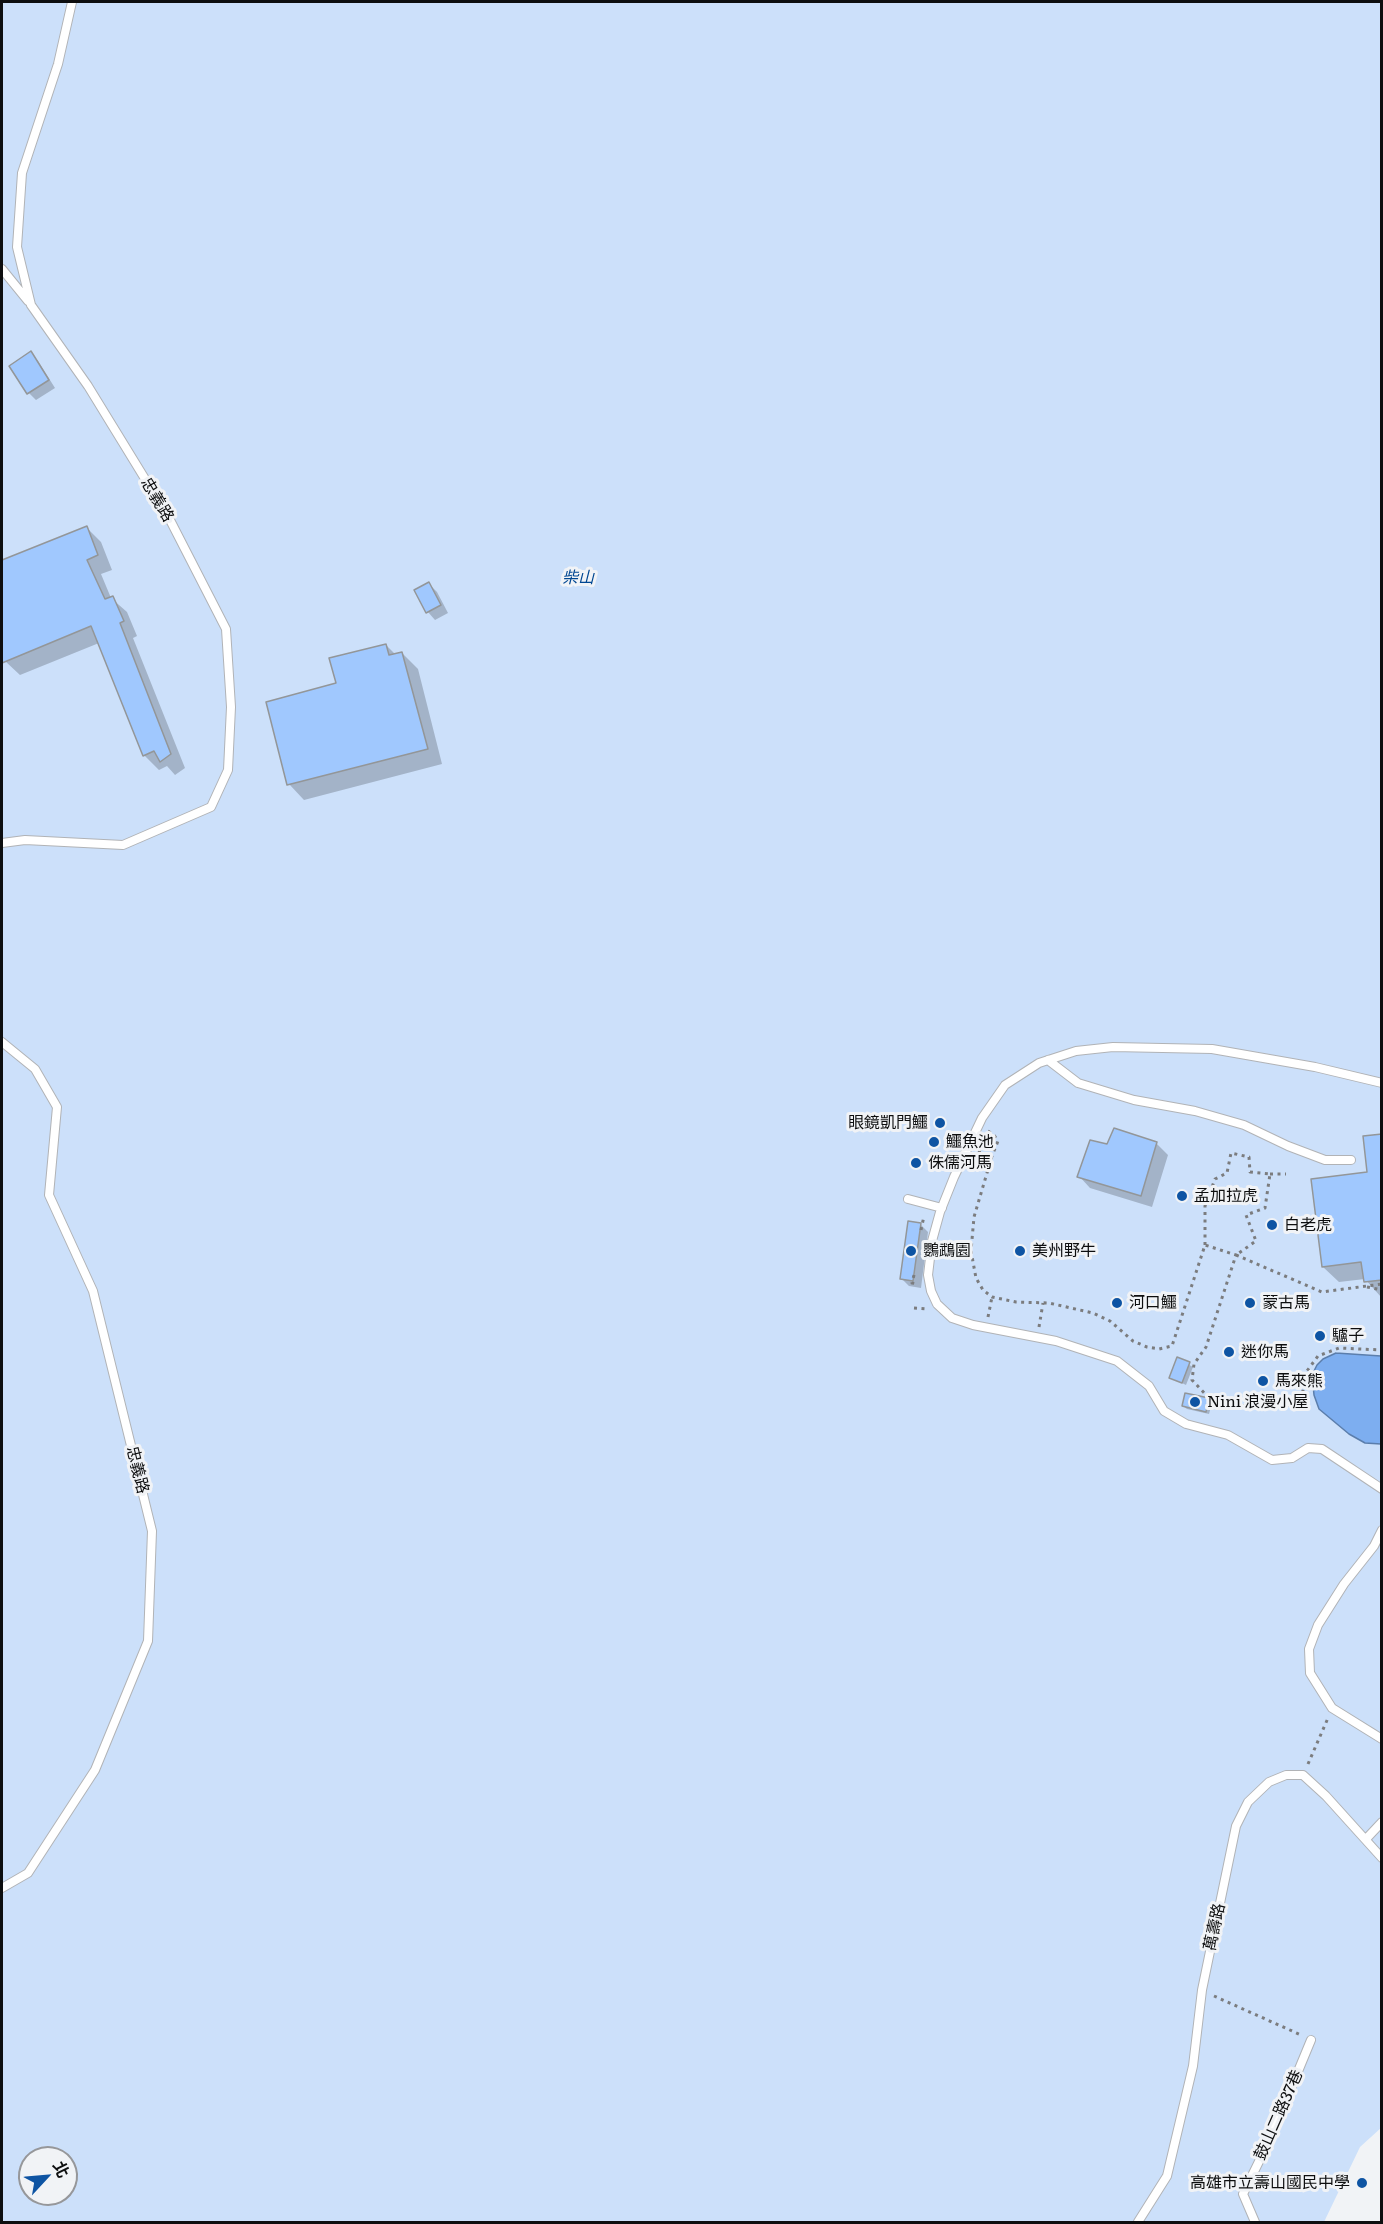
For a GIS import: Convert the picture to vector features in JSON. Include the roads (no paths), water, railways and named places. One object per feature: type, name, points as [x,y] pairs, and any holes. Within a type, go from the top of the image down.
[{"type":"lane","name":"忠義路","points":[[2,843],[25,840],[123,845],[211,807],[228,770],[231,706],[226,629],[169,518],[88,386],[31,305],[17,248],[22,173],[58,64],[72,2]]},
{"type":"lane","points":[[2,269],[31,305]]},
{"type":"lane","name":"忠義路","points":[[2,1042],[35,1069],[57,1107],[49,1194],[93,1291],[152,1531],[148,1641],[95,1770],[28,1873],[2,1888]]},
{"type":"lane","points":[[1382,1083],[1315,1067],[1212,1049],[1113,1047],[1076,1051],[1039,1063],[1005,1085],[982,1118],[942,1208],[932,1241],[928,1275],[931,1291],[937,1304],[952,1318],[1056,1341],[1117,1361],[1149,1386],[1164,1411],[1186,1424],[1228,1435],[1272,1460],[1292,1458],[1308,1448],[1322,1449],[1382,1489]]},
{"type":"lane","points":[[1048,1060],[1078,1083],[1134,1100],[1195,1111],[1244,1125],[1288,1146],[1325,1160],[1351,1160]]},
{"type":"lane","points":[[908,1198],[942,1208]]},
{"type":"lane","points":[[1382,1530],[1374,1546],[1344,1584],[1318,1624],[1310,1648],[1310,1673],[1332,1708],[1382,1739]]},
{"type":"lane","name":"萬壽路","points":[[1138,2223],[1167,2176],[1193,2066],[1202,1990],[1236,1826],[1248,1802],[1269,1782],[1286,1775],[1303,1775],[1366,1839]]},
{"type":"lane","points":[[1382,1822],[1366,1839],[1382,1858]]},
{"type":"lane","name":"鼓山二路37巷","points":[[1255,2223],[1243,2194],[1270,2139],[1311,2040]]},
{"type":"water","points":[[1336,1353],[1381,1356],[1381,1444],[1365,1443],[1349,1434],[1319,1409],[1314,1395],[1312,1375],[1323,1359]]},
{"type":"place","name":"眼鏡凱門鱷","points":[[940,1123]]},
{"type":"place","name":"鱷魚池","points":[[934,1142]]},
{"type":"place","name":"侏儒河馬","points":[[916,1163]]},
{"type":"place","name":"孟加拉虎","points":[[1182,1196]]},
{"type":"place","name":"白老虎","points":[[1272,1225]]},
{"type":"place","name":"鸚鵡園","points":[[911,1251]]},
{"type":"place","name":"美州野牛","points":[[1020,1251]]},
{"type":"place","name":"河口鱷","points":[[1117,1303]]},
{"type":"place","name":"蒙古馬","points":[[1250,1303]]},
{"type":"place","name":"驢子","points":[[1320,1336]]},
{"type":"place","name":"迷你馬","points":[[1229,1352]]},
{"type":"place","name":"馬來熊","points":[[1263,1381]]},
{"type":"place","name":"Nini 浪漫小屋","points":[[1195,1402]]},
{"type":"place","name":"高雄市立壽山國民中學","points":[[1362,2183]]},
{"type":"park label","name":"柴山","points":[[578,578]]}]
